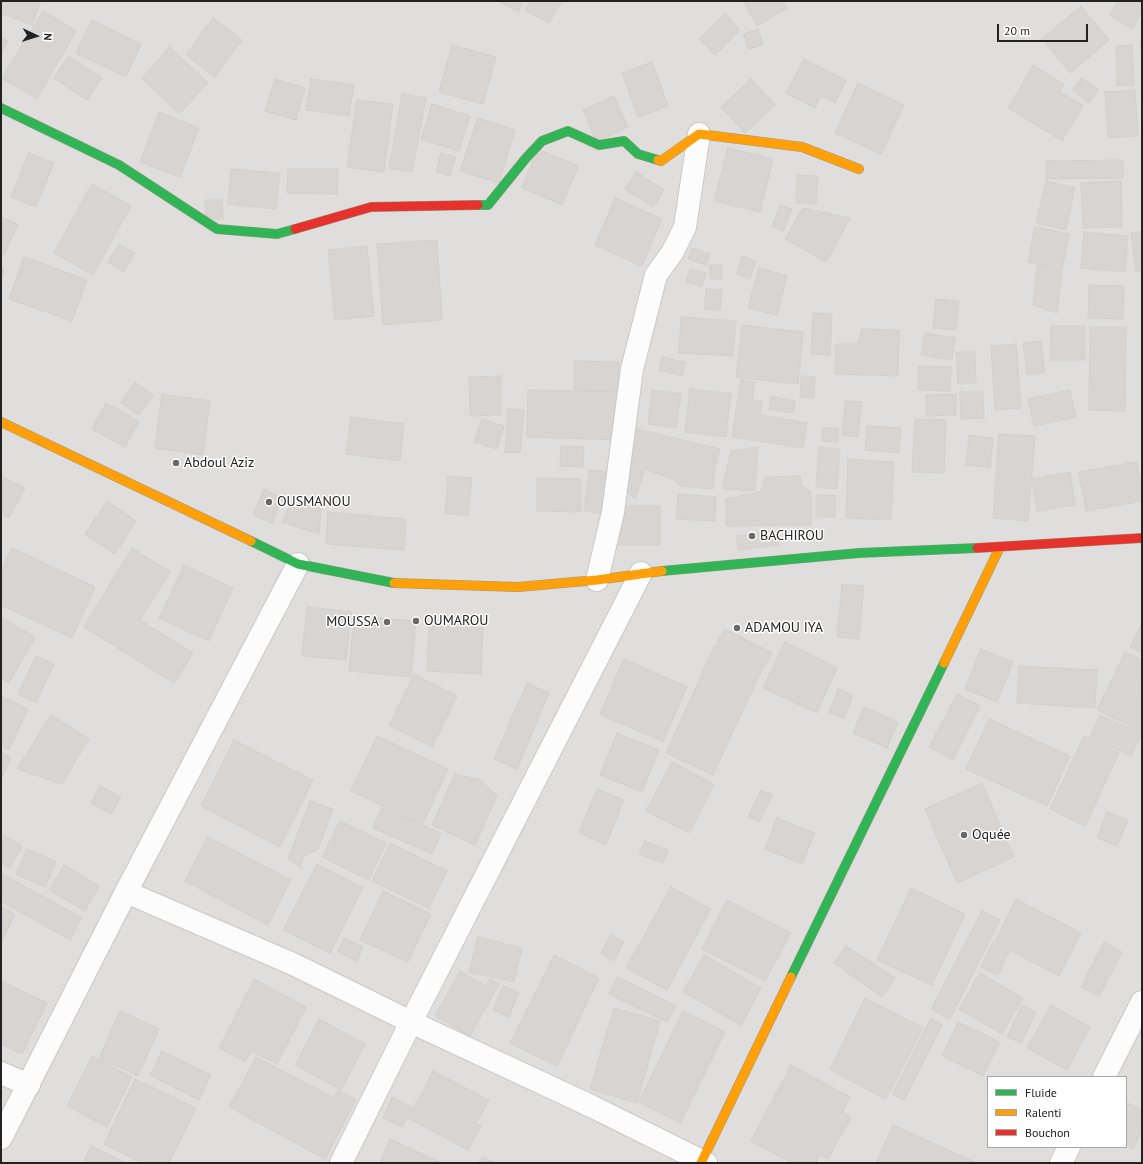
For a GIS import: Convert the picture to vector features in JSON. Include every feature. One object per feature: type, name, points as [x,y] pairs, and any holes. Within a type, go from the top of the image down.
[{"type":"street","points":[[1,108],[119,165],[217,229],[278,234],[371,207],[488,205],[542,140],[568,131],[599,146],[624,141],[638,154],[661,161],[699,134],[802,146],[859,169]]},
{"type":"street","points":[[597,580],[613,512],[632,369],[656,275],[672,253],[685,227],[699,134]]},
{"type":"street","points":[[3,427],[298,564],[394,583],[518,587],[597,580],[641,573],[859,552],[1000,547],[1142,538]]},
{"type":"street","points":[[126,892],[293,964],[411,1022],[591,1106],[703,1162],[1000,547]]},
{"type":"street","points":[[1,1138],[126,892],[298,564]]},
{"type":"street","points":[[341,1163],[411,1022],[641,573]]},
{"type":"street","points":[[1105,1076],[1142,1002]]},
{"type":"street","points":[[1,1073],[29,1085]]},
{"type":"street","points":[[1061,1163],[1068,1148]]},
{"type":"shaded area","points":[[1,1],[1142,1],[1142,1163],[1,1163]]},
{"type":"building","points":[[1,1],[41,1],[32,25],[1,13]]},
{"type":"building","points":[[498,1],[524,1],[518,12]]},
{"type":"building","points":[[530,1],[562,1],[549,23],[525,10]]},
{"type":"building","points":[[743,1],[783,1],[787,8],[757,26]]},
{"type":"building","points":[[1118,1],[1142,1],[1142,12],[1132,29],[1110,15]]},
{"type":"building","points":[[1081,6],[1109,40],[1070,73],[1042,39]]},
{"type":"building","points":[[43,11],[76,31],[37,99],[2,78]]},
{"type":"building","points":[[725,13],[740,30],[715,55],[699,39]]},
{"type":"building","points":[[213,18],[242,40],[215,77],[186,55]]},
{"type":"building","points":[[92,20],[141,44],[126,77],[76,53]]},
{"type":"building","points":[[758,29],[763,45],[748,49],[744,34]]},
{"type":"building","points":[[1,37],[8,42],[1,52]]},
{"type":"building","points":[[1140,41],[1142,41],[1142,60]]},
{"type":"building","points":[[452,45],[496,57],[483,104],[439,92]]},
{"type":"building","points":[[1132,45],[1134,85],[1117,86],[1116,46]]},
{"type":"building","points":[[170,47],[208,83],[179,114],[142,78]]},
{"type":"building","points":[[68,56],[102,78],[87,100],[54,78]]},
{"type":"building","points":[[804,59],[846,80],[835,103],[821,96],[815,108],[786,93]]},
{"type":"building","points":[[652,62],[668,106],[638,117],[622,73]]},
{"type":"building","points":[[1033,65],[1064,84],[1060,92],[1083,106],[1062,141],[1008,108]]},
{"type":"building","points":[[1082,78],[1098,90],[1089,103],[1073,90]]},
{"type":"building","points":[[275,79],[305,88],[296,120],[265,111]]},
{"type":"building","points":[[311,79],[354,85],[349,116],[306,110]]},
{"type":"building","points":[[751,79],[775,105],[745,133],[721,107]]},
{"type":"building","points":[[858,83],[904,105],[881,154],[835,133]]},
{"type":"building","points":[[1135,90],[1138,136],[1108,138],[1105,92]]},
{"type":"building","points":[[402,94],[426,98],[412,172],[389,168]]},
{"type":"building","points":[[614,96],[628,127],[597,142],[583,110]]},
{"type":"building","points":[[357,100],[393,104],[384,172],[347,167]]},
{"type":"building","points":[[432,104],[470,116],[459,151],[421,139]]},
{"type":"building","points":[[159,112],[199,128],[180,177],[140,162]]},
{"type":"building","points":[[478,118],[515,130],[499,183],[460,171]]},
{"type":"building","points":[[728,148],[773,159],[760,212],[714,201]]},
{"type":"building","points":[[538,149],[578,166],[562,205],[522,188]]},
{"type":"building","points":[[29,153],[54,163],[36,207],[11,197]]},
{"type":"building","points":[[441,153],[456,157],[450,176],[436,172]]},
{"type":"building","points":[[1123,160],[1123,178],[1046,179],[1046,161]]},
{"type":"building","points":[[231,169],[280,173],[276,209],[228,204]]},
{"type":"building","points":[[288,169],[338,169],[337,194],[287,193]]},
{"type":"building","points":[[636,172],[664,190],[653,207],[625,189]]},
{"type":"building","points":[[797,175],[818,176],[816,204],[796,203]]},
{"type":"building","points":[[1046,181],[1075,188],[1066,230],[1036,223]]},
{"type":"building","points":[[1121,181],[1122,227],[1083,228],[1081,183]]},
{"type":"building","points":[[92,184],[131,206],[93,275],[54,253]]},
{"type":"building","points":[[615,198],[662,219],[642,266],[595,245]]},
{"type":"building","points":[[205,200],[222,200],[223,219],[206,219]]},
{"type":"building","points":[[780,205],[792,209],[783,231],[772,227]]},
{"type":"building","points":[[803,208],[850,218],[826,262],[785,239]]},
{"type":"building","points":[[1,217],[18,224],[4,255],[1,254]]},
{"type":"building","points":[[1035,227],[1069,234],[1062,269],[1028,262]]},
{"type":"building","points":[[1142,231],[1142,271],[1136,272],[1131,233]]},
{"type":"building","points":[[1084,232],[1128,236],[1125,272],[1081,268]]},
{"type":"building","points":[[437,240],[442,320],[383,325],[377,244]]},
{"type":"building","points":[[119,244],[135,253],[124,272],[108,262]]},
{"type":"building","points":[[367,246],[374,316],[335,320],[328,250]]},
{"type":"building","points":[[692,248],[710,254],[706,265],[688,259]]},
{"type":"building","points":[[742,256],[756,261],[750,278],[737,274]]},
{"type":"building","points":[[24,257],[87,280],[72,321],[9,299]]},
{"type":"building","points":[[710,265],[722,265],[722,279],[710,279]]},
{"type":"building","points":[[1037,265],[1062,271],[1057,313],[1033,305]]},
{"type":"building","points":[[759,268],[787,276],[777,315],[748,308]]},
{"type":"building","points":[[1,269],[4,270],[1,280]]},
{"type":"building","points":[[690,269],[706,273],[702,286],[686,282]]},
{"type":"building","points":[[1089,285],[1124,286],[1123,319],[1088,318]]},
{"type":"building","points":[[706,289],[722,290],[720,310],[704,309]]},
{"type":"building","points":[[936,299],[959,301],[956,330],[933,328]]},
{"type":"building","points":[[813,313],[832,314],[830,355],[811,354]]},
{"type":"building","points":[[681,317],[736,321],[733,356],[679,353]]},
{"type":"building","points":[[742,325],[803,332],[798,384],[736,377]]},
{"type":"building","points":[[1051,326],[1085,326],[1085,360],[1050,360]]},
{"type":"building","points":[[1090,327],[1126,327],[1125,411],[1089,410]]},
{"type":"building","points":[[862,329],[899,330],[898,376],[835,374],[836,344],[857,344]]},
{"type":"building","points":[[925,333],[955,338],[952,360],[921,355]]},
{"type":"building","points":[[1041,341],[1045,372],[1027,375],[1023,343]]},
{"type":"building","points":[[1016,344],[1021,408],[995,410],[991,346]]},
{"type":"building","points":[[956,352],[975,352],[976,383],[958,384]]},
{"type":"building","points":[[662,357],[685,362],[682,376],[659,370]]},
{"type":"building","points":[[574,361],[619,362],[618,391],[574,390]]},
{"type":"building","points":[[918,366],[951,367],[950,391],[918,390]]},
{"type":"building","points":[[501,376],[501,415],[470,416],[469,377]]},
{"type":"building","points":[[801,376],[815,377],[814,398],[800,397]]},
{"type":"building","points":[[741,380],[755,382],[752,400],[762,401],[760,415],[807,423],[803,448],[732,437]]},
{"type":"building","points":[[135,382],[153,395],[139,415],[121,403]]},
{"type":"building","points":[[690,389],[731,394],[726,437],[685,432]]},
{"type":"building","points":[[528,390],[621,392],[620,440],[527,437]]},
{"type":"building","points":[[652,390],[681,394],[676,428],[648,424]]},
{"type":"building","points":[[1070,390],[1076,417],[1034,426],[1028,399]]},
{"type":"building","points":[[960,392],[983,392],[984,418],[961,419]]},
{"type":"building","points":[[162,394],[210,401],[203,455],[155,448]]},
{"type":"building","points":[[956,394],[956,415],[926,416],[926,395]]},
{"type":"building","points":[[771,396],[795,401],[793,413],[769,409]]},
{"type":"building","points":[[845,401],[862,402],[858,437],[842,435]]},
{"type":"building","points":[[106,403],[139,421],[125,447],[92,429]]},
{"type":"building","points":[[508,409],[524,410],[520,453],[505,452]]},
{"type":"building","points":[[351,417],[404,424],[400,461],[346,454]]},
{"type":"building","points":[[482,419],[504,426],[497,449],[474,442]]},
{"type":"building","points":[[915,419],[946,420],[944,473],[912,472]]},
{"type":"building","points":[[867,426],[901,428],[899,453],[865,450]]},
{"type":"building","points":[[632,428],[720,449],[715,467],[713,489],[680,486],[675,480],[645,469],[635,499],[618,483]]},
{"type":"building","points":[[823,428],[838,428],[838,442],[822,441]]},
{"type":"building","points":[[999,434],[1035,436],[1028,521],[993,518]]},
{"type":"building","points":[[969,435],[993,438],[990,467],[966,465]]},
{"type":"building","points":[[561,446],[584,447],[583,467],[560,466]]},
{"type":"building","points":[[758,447],[755,491],[722,489],[731,451]]},
{"type":"building","points":[[819,447],[840,449],[837,489],[816,487]]},
{"type":"building","points":[[848,459],[894,462],[891,520],[846,518]]},
{"type":"building","points":[[1137,462],[1142,501],[1086,511],[1079,472]]},
{"type":"building","points":[[589,470],[611,472],[605,514],[584,511]]},
{"type":"building","points":[[1070,472],[1075,505],[1037,511],[1032,479]]},
{"type":"building","points":[[1,476],[25,488],[9,518],[1,514]]},
{"type":"building","points":[[448,476],[472,478],[468,516],[445,513]]},
{"type":"building","points":[[800,476],[801,485],[811,492],[811,525],[726,526],[726,499],[761,492],[765,477]]},
{"type":"building","points":[[537,478],[581,479],[581,512],[537,511]]},
{"type":"building","points":[[264,489],[282,498],[272,523],[253,515]]},
{"type":"building","points":[[678,494],[716,497],[715,521],[676,519]]},
{"type":"building","points":[[817,495],[835,495],[835,517],[817,517]]},
{"type":"building","points":[[107,501],[136,521],[115,554],[85,534]]},
{"type":"building","points":[[291,502],[321,509],[319,534],[282,522]]},
{"type":"building","points":[[616,506],[660,506],[660,545],[616,545]]},
{"type":"building","points":[[328,512],[406,519],[404,550],[326,544]]},
{"type":"building","points":[[777,531],[779,545],[738,550],[736,536]]},
{"type":"building","points":[[12,548],[95,587],[72,638],[1,605],[1,571]]},
{"type":"building","points":[[132,548],[170,572],[140,620],[193,653],[174,683],[84,627]]},
{"type":"building","points":[[184,565],[233,588],[209,641],[159,618]]},
{"type":"building","points":[[842,584],[864,586],[859,639],[837,637]]},
{"type":"building","points":[[307,607],[351,612],[346,660],[302,656]]},
{"type":"building","points":[[354,616],[416,621],[411,677],[349,671]]},
{"type":"building","points":[[1,617],[35,637],[9,683],[1,678]]},
{"type":"building","points":[[1142,623],[1142,653],[1130,647]]},
{"type":"building","points":[[429,626],[483,628],[481,674],[427,671]]},
{"type":"building","points":[[725,629],[772,653],[765,667],[717,643]]},
{"type":"building","points":[[785,642],[837,668],[817,713],[763,688]]},
{"type":"building","points":[[715,645],[763,667],[713,775],[666,753]]},
{"type":"building","points":[[981,649],[1013,662],[997,702],[965,689]]},
{"type":"building","points":[[1125,652],[1142,660],[1142,682],[1139,689],[1142,690],[1142,732],[1097,710]]},
{"type":"building","points":[[36,656],[54,664],[36,703],[18,694]]},
{"type":"building","points":[[624,659],[687,687],[663,742],[600,714]]},
{"type":"building","points":[[1019,666],[1097,670],[1095,708],[1017,703]]},
{"type":"building","points":[[414,674],[457,696],[432,747],[389,725]]},
{"type":"building","points":[[527,683],[549,693],[517,769],[494,759]]},
{"type":"building","points":[[838,689],[853,695],[844,718],[829,713]]},
{"type":"building","points":[[957,694],[980,706],[953,760],[929,747]]},
{"type":"building","points":[[1,696],[28,709],[9,750],[1,746]]},
{"type":"building","points":[[864,707],[898,722],[887,748],[853,733]]},
{"type":"building","points":[[51,715],[89,739],[62,784],[17,769]]},
{"type":"building","points":[[1100,715],[1142,734],[1131,756],[1090,737]]},
{"type":"building","points":[[989,719],[1070,756],[1047,806],[966,769]]},
{"type":"building","points":[[617,733],[659,750],[642,792],[600,775]]},
{"type":"building","points":[[377,736],[448,769],[422,825],[351,791]]},
{"type":"building","points":[[1084,736],[1119,753],[1085,826],[1050,809]]},
{"type":"building","points":[[234,740],[313,780],[280,847],[201,806]]},
{"type":"building","points":[[1,752],[11,757],[1,780]]},
{"type":"building","points":[[672,762],[714,784],[689,833],[646,811]]},
{"type":"building","points":[[455,774],[480,780],[497,796],[475,845],[432,825]]},
{"type":"building","points":[[982,783],[1014,857],[957,883],[925,809]]},
{"type":"building","points":[[100,786],[121,797],[111,814],[91,803]]},
{"type":"building","points":[[597,789],[624,800],[606,845],[579,833]]},
{"type":"building","points":[[761,790],[772,795],[759,822],[748,817]]},
{"type":"building","points":[[310,801],[333,809],[318,849],[303,857],[301,868],[288,859]]},
{"type":"building","points":[[382,808],[441,833],[432,854],[373,828]]},
{"type":"building","points":[[1107,812],[1128,820],[1117,846],[1097,838]]},
{"type":"building","points":[[777,818],[815,833],[802,864],[765,849]]},
{"type":"building","points":[[340,821],[386,843],[369,880],[322,857]]},
{"type":"building","points":[[1,834],[22,846],[10,868],[1,863]]},
{"type":"building","points":[[208,837],[291,880],[268,925],[185,881]]},
{"type":"building","points":[[645,841],[668,850],[663,863],[639,854]]},
{"type":"building","points":[[390,843],[447,871],[429,908],[372,881]]},
{"type":"building","points":[[27,849],[56,862],[45,887],[16,874]]},
{"type":"building","points":[[317,864],[363,888],[330,953],[283,930]]},
{"type":"building","points":[[64,865],[99,886],[85,911],[49,890]]},
{"type":"building","points":[[1,873],[82,918],[70,940],[1,901]]},
{"type":"building","points":[[671,887],[711,909],[667,990],[626,968]]},
{"type":"building","points":[[911,888],[965,914],[932,985],[877,960]]},
{"type":"building","points":[[383,891],[431,914],[408,962],[360,940]]},
{"type":"building","points":[[1016,899],[1081,933],[1059,976],[995,942]]},
{"type":"building","points":[[727,900],[791,933],[765,981],[702,949]]},
{"type":"building","points":[[1,907],[15,914],[1,943]]},
{"type":"building","points":[[982,911],[1000,920],[950,1019],[931,1009]]},
{"type":"building","points":[[611,935],[624,942],[614,961],[601,953]]},
{"type":"building","points":[[478,937],[522,948],[514,982],[469,972]]},
{"type":"building","points":[[344,938],[363,947],[357,961],[338,952]]},
{"type":"building","points":[[1104,942],[1122,952],[1099,996],[1081,987]]},
{"type":"building","points":[[992,943],[1009,951],[998,975],[981,967]]},
{"type":"building","points":[[846,946],[895,978],[882,997],[834,963]]},
{"type":"building","points":[[554,955],[599,978],[557,1066],[510,1043]]},
{"type":"building","points":[[704,955],[761,988],[741,1025],[683,992]]},
{"type":"building","points":[[460,971],[486,986],[490,979],[499,984],[470,1036],[435,1016]]},
{"type":"building","points":[[980,973],[1023,998],[1002,1034],[959,1009]]},
{"type":"building","points":[[618,977],[676,1006],[667,1022],[609,994]]},
{"type":"building","points":[[254,979],[306,1007],[277,1064],[251,1051],[245,1062],[219,1048]]},
{"type":"building","points":[[1,981],[47,1003],[22,1054],[1,1044]]},
{"type":"building","points":[[503,986],[519,992],[509,1017],[493,1010]]},
{"type":"building","points":[[865,998],[923,1028],[886,1099],[830,1070]]},
{"type":"building","points":[[1022,1005],[1036,1012],[1021,1043],[1007,1037]]},
{"type":"building","points":[[1051,1005],[1090,1027],[1067,1070],[1027,1048]]},
{"type":"building","points":[[614,1008],[660,1021],[637,1103],[590,1089]]},
{"type":"building","points":[[120,1011],[159,1029],[138,1076],[99,1058]]},
{"type":"building","points":[[683,1011],[725,1032],[680,1123],[639,1102]]},
{"type":"building","points":[[931,1018],[942,1025],[904,1100],[892,1094]]},
{"type":"building","points":[[319,1019],[365,1044],[341,1090],[295,1065]]},
{"type":"building","points":[[958,1022],[1000,1042],[983,1076],[942,1056]]},
{"type":"building","points":[[162,1051],[211,1075],[199,1100],[150,1075]]},
{"type":"building","points":[[92,1056],[132,1077],[107,1127],[67,1106]]},
{"type":"building","points":[[256,1057],[334,1098],[338,1090],[356,1100],[325,1159],[229,1107]]},
{"type":"building","points":[[791,1065],[850,1097],[843,1112],[851,1117],[828,1159],[820,1155],[816,1163],[792,1163],[751,1141]]},
{"type":"building","points":[[433,1071],[489,1100],[477,1122],[422,1093]]},
{"type":"building","points":[[135,1079],[196,1108],[169,1163],[142,1163],[104,1144]]},
{"type":"building","points":[[421,1094],[481,1126],[468,1150],[408,1118]]},
{"type":"building","points":[[392,1097],[412,1107],[402,1127],[383,1118]]},
{"type":"building","points":[[1127,1102],[1142,1110],[1142,1130],[1133,1149],[1127,1146]]},
{"type":"building","points":[[893,1125],[977,1163],[876,1163]]},
{"type":"building","points":[[390,1139],[442,1163],[380,1163]]},
{"type":"building","points":[[91,1146],[126,1163],[83,1163]]},
{"type":"building","points":[[482,1157],[496,1163],[479,1163]]},
{"type":"traffic: fast","points":[[1,108],[119,165],[217,229],[277,234],[295,229]]},
{"type":"traffic: fast","points":[[478,205],[488,205],[526,158],[542,141],[568,131],[599,145],[624,141],[638,154],[658,160]]},
{"type":"traffic: fast","points":[[251,541],[298,564],[394,583]]},
{"type":"traffic: fast","points":[[662,571],[859,553],[977,548]]},
{"type":"traffic: fast","points":[[791,977],[944,663]]},
{"type":"traffic: slow","points":[[658,160],[661,161],[699,134],[802,147],[859,169]]},
{"type":"traffic: slow","points":[[1,422],[251,541]]},
{"type":"traffic: slow","points":[[944,663],[1000,547]]},
{"type":"traffic: slow","points":[[394,583],[518,587],[597,580],[662,571]]},
{"type":"traffic: slow","points":[[701,1163],[791,977]]},
{"type":"traffic: jam","points":[[295,229],[371,207],[478,205]]},
{"type":"traffic: jam","points":[[977,548],[1142,538]]},
{"type":"place","name":"Abdoul Aziz","points":[[176,463]]},
{"type":"place","name":"OUSMANOU","points":[[269,502]]},
{"type":"place","name":"BACHIROU","points":[[752,536]]},
{"type":"place","name":"OUMAROU","points":[[416,621]]},
{"type":"place","name":"MOUSSA","points":[[387,622]]},
{"type":"place","name":"ADAMOU IYA","points":[[737,628]]},
{"type":"place","name":"Oquée","points":[[964,835]]}]
